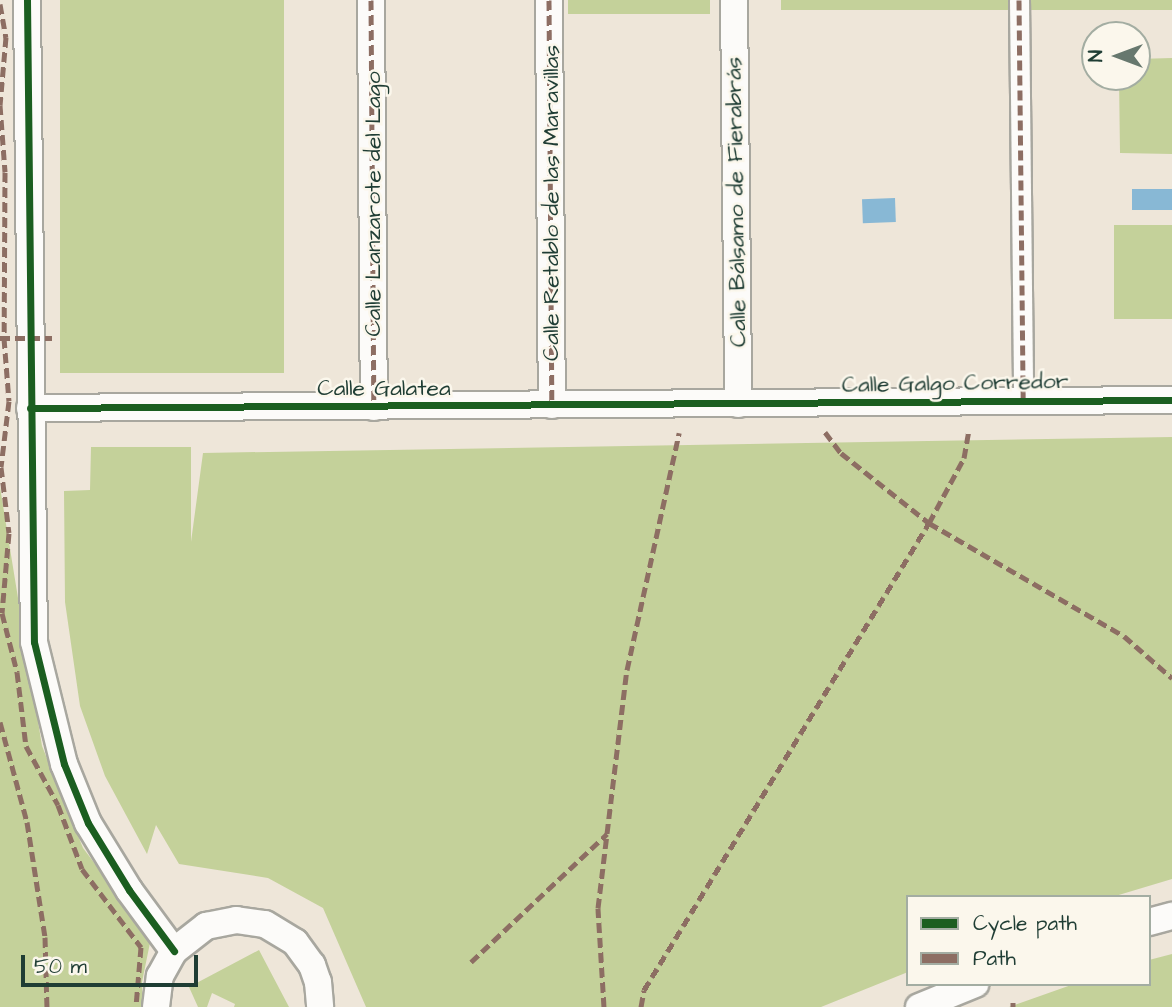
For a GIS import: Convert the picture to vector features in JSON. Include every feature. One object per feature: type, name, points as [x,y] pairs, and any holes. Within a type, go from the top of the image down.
[{"type":"street","points":[[27,0],[34,642],[50,719],[64,764],[88,822],[129,890],[173,951]]},
{"type":"street","name":"Calle Lanzarote del Lago","points":[[371,0],[374,407]]},
{"type":"street","name":"Calle Retablo de las Maravillas","points":[[549,0],[552,405]]},
{"type":"street","name":"Calle Bálsamo de Fierabrás","points":[[734,0],[738,404]]},
{"type":"street","points":[[1019,0],[1023,401]]},
{"type":"street","name":"Calle Galgo Corredor","points":[[738,404],[1172,400]]},
{"type":"street","name":"Calle Galatea","points":[[30,408],[738,404]]},
{"type":"street","points":[[1151,921],[1172,916]]},
{"type":"street","points":[[156,1007],[160,976],[173,951],[206,926],[236,920],[265,924],[295,942],[312,965],[318,982],[320,1007]]},
{"type":"street","points":[[919,1007],[970,986]]},
{"type":"green space","points":[[60,0],[284,0],[284,373],[60,373]]},
{"type":"green space","points":[[568,0],[710,0],[710,14],[568,14]]},
{"type":"green space","points":[[781,0],[1172,0],[1172,10],[781,10]]},
{"type":"green space","points":[[1172,58],[1172,154],[1120,153],[1119,91],[1151,91],[1151,59]]},
{"type":"green space","points":[[1114,225],[1172,225],[1172,319],[1114,319]]},
{"type":"green space","points":[[1172,437],[1172,879],[1119,895],[906,895],[906,973],[821,1007],[366,1007],[323,908],[268,878],[179,864],[156,825],[147,854],[105,776],[80,706],[65,602],[64,491],[90,490],[91,447],[191,447],[191,542],[203,453]]},
{"type":"green space","points":[[0,487],[42,746],[83,848],[151,938],[142,982],[143,1007],[0,1007]]},
{"type":"green space","points":[[259,950],[289,1007],[234,1007],[235,1004],[212,993],[207,1007],[198,1007],[189,987]]},
{"type":"green space","points":[[1172,954],[1172,1007],[1009,1007],[1068,986],[1151,986],[1151,959]]},
{"type":"water","points":[[1132,189],[1172,189],[1172,210],[1132,210]]},
{"type":"water","points":[[895,198],[896,222],[863,223],[862,199]]},
{"type":"marked path","points":[[371,0],[374,407]]},
{"type":"marked path","points":[[549,0],[552,405]]},
{"type":"marked path","points":[[1019,0],[1023,401]]},
{"type":"marked path","points":[[0,4],[6,37],[0,105],[5,172],[4,338],[9,401],[1,467],[9,533],[2,613],[17,672],[26,746],[58,805],[82,869],[141,947],[136,1007]]},
{"type":"marked path","points":[[0,338],[52,338]]},
{"type":"marked path","points":[[641,1007],[644,990],[929,523],[964,458],[969,431]]},
{"type":"marked path","points":[[825,432],[841,453],[929,523],[1124,636],[1172,678]]},
{"type":"marked path","points":[[604,1007],[598,908],[627,670],[679,433]]},
{"type":"marked path","points":[[0,722],[27,822],[45,937],[47,1007]]},
{"type":"marked path","points":[[471,962],[607,834]]},
{"type":"marked path","points":[[1013,1002],[1013,1007]]},
{"type":"cycle path","points":[[27,0],[34,642],[64,764],[88,823],[129,890],[174,951]]},
{"type":"cycle path","points":[[30,408],[1172,400]]}]
